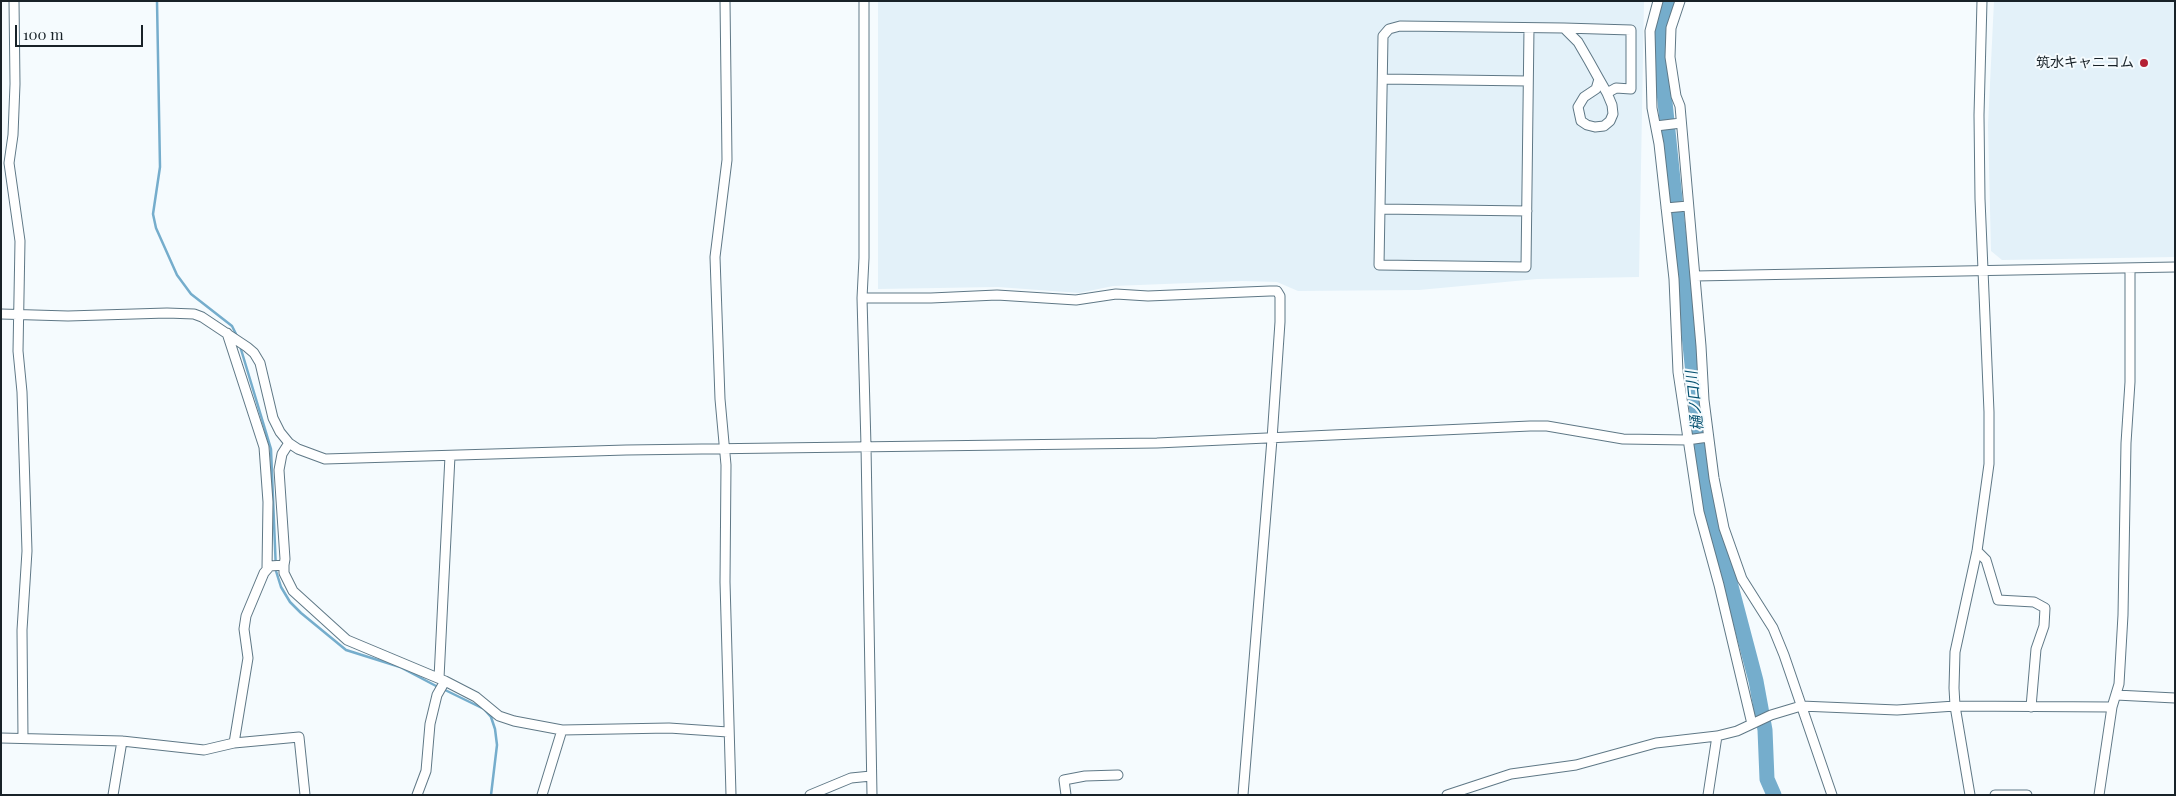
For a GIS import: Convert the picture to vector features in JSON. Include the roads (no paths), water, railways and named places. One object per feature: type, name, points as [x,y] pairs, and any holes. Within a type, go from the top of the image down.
[{"type":"street","points":[[14,1],[15,84],[9,163],[20,241],[18,352],[22,392],[27,551],[22,630],[23,738]]},
{"type":"street","points":[[725,1],[727,165],[716,257],[720,399],[726,465],[725,582],[731,795]]},
{"type":"street","points":[[864,1],[864,258],[862,298],[872,795]]},
{"type":"street","points":[[1658,1],[1650,31],[1652,108],[1658,126],[1668,208],[1674,279],[1678,372],[1699,512],[1720,585],[1754,723]]},
{"type":"street","points":[[1970,795],[1955,706],[1955,652],[1977,551],[1989,464],[1979,115],[1982,1]]},
{"type":"street","points":[[1677,2],[1670,39],[1674,86],[1680,106],[1679,123],[1695,276],[1707,437],[1714,478],[1724,528],[1742,579],[1773,628],[1832,795]]},
{"type":"street","points":[[1529,28],[1526,267],[1379,265],[1384,36],[1389,29],[1400,26],[1564,28],[1631,30],[1631,89],[1616,88],[1607,93]]},
{"type":"street","points":[[1564,28],[1578,42],[1607,93],[1613,110],[1610,121],[1604,126],[1597,127],[1582,122],[1578,114],[1579,104],[1587,94],[1596,90],[1599,79]]},
{"type":"street","points":[[1383,79],[1528,81]]},
{"type":"street","points":[[1658,126],[1679,123]]},
{"type":"street","points":[[1668,208],[1687,206]]},
{"type":"street","points":[[1380,209],[1527,212]]},
{"type":"street","points":[[1695,276],[2175,267]]},
{"type":"street","points":[[2099,795],[2112,707],[2119,684],[2124,614],[2126,443],[2130,382],[2130,268]]},
{"type":"street","points":[[862,298],[931,298],[997,295],[1076,300],[1116,294],[1148,296],[1277,291],[1280,296],[1280,322],[1243,795]]},
{"type":"street","points":[[1,314],[68,316],[184,313],[202,317],[244,344],[254,353],[260,363],[273,418],[280,432],[298,450],[325,459],[866,446],[1157,443],[1530,426],[1547,426],[1623,439],[1689,440],[1707,437]]},
{"type":"street","points":[[229,335],[265,455],[269,538],[269,567],[246,616],[244,629],[248,658],[234,742]]},
{"type":"street","points":[[289,442],[282,454],[279,470],[282,564],[284,573],[293,591],[347,640],[443,681],[476,698],[499,716],[514,721],[562,730],[669,728],[728,732]]},
{"type":"street","points":[[417,795],[426,771],[430,724],[443,681],[450,456]]},
{"type":"street","points":[[1977,551],[1986,560],[1998,600],[2034,602],[2045,608],[2044,626],[2036,649],[2031,707]]},
{"type":"street","points":[[269,567],[282,564]]},
{"type":"street","points":[[2116,695],[2175,698]]},
{"type":"street","points":[[1447,795],[1511,774],[1576,764],[1656,743],[1717,736],[1737,731],[1771,715],[1801,706],[1897,710],[1955,706],[2112,707]]},
{"type":"street","points":[[542,795],[562,730]]},
{"type":"street","points":[[1708,795],[1717,736]]},
{"type":"street","points":[[1,738],[122,741],[204,750],[234,742],[299,737],[305,795]]},
{"type":"street","points":[[113,795],[122,741]]},
{"type":"street","points":[[1066,795],[1064,780],[1085,776],[1118,774]]},
{"type":"street","points":[[810,795],[851,778],[871,779]]},
{"type":"street","points":[[1995,795],[2026,795]]},
{"type":"waterway","points":[[157,1],[160,167],[153,214],[156,228],[177,275],[191,294],[232,326],[237,336]]},
{"type":"waterway","name":"樋ノ口川","points":[[1668,1],[1661,19],[1661,63],[1702,461],[1711,510],[1756,681],[1765,730],[1767,779],[1774,795]]},
{"type":"waterway","points":[[240,346],[271,449],[276,571],[281,587],[290,602],[301,613],[346,650],[400,667],[438,687]]},
{"type":"waterway","points":[[443,689],[484,709],[491,717],[497,745],[491,795]]},
{"type":"place","name":"筑水キャニコム","points":[[2144,63]]}]
